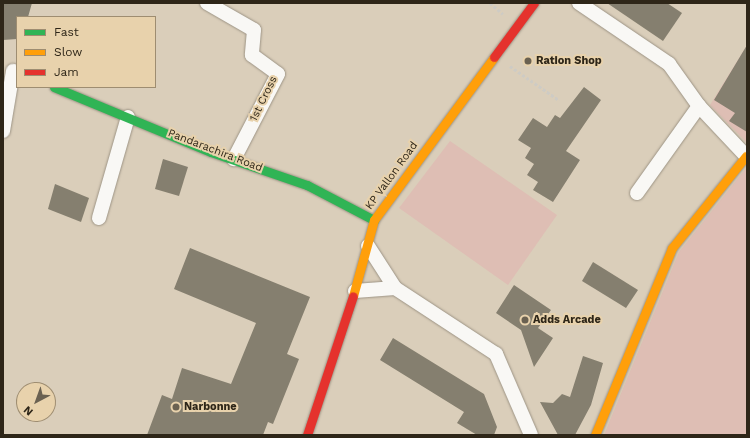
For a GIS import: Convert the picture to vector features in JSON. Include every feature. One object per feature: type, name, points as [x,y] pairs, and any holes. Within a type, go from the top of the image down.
[{"type":"street","name":"1st Cross","points":[[207,3],[254,30],[252,55],[278,74],[234,159]]},
{"type":"street","name":"KP Vallon Road","points":[[307,435],[355,291],[374,220],[534,3]]},
{"type":"street","points":[[579,3],[669,64],[699,106],[747,157],[672,248],[595,435]]},
{"type":"street","points":[[3,131],[11,70]]},
{"type":"street","name":"Pandarachira Road","points":[[56,88],[234,159],[307,185],[374,220]]},
{"type":"street","points":[[638,193],[699,106]]},
{"type":"street","points":[[99,218],[128,117]]},
{"type":"street","points":[[368,246],[396,288],[496,354],[532,435]]},
{"type":"street","points":[[355,291],[396,288]]},
{"type":"path","points":[[495,56],[559,100]]},
{"type":"shaded area","points":[[747,45],[747,143],[710,105]]},
{"type":"shaded area","points":[[450,141],[557,215],[508,285],[399,208]]},
{"type":"shaded area","points":[[747,167],[747,435],[604,435],[679,252]]},
{"type":"building","points":[[3,3],[32,3],[28,16],[16,16],[16,39],[3,40]]},
{"type":"building","points":[[607,3],[667,3],[682,13],[663,41]]},
{"type":"building","points":[[747,45],[747,132],[729,121],[735,113],[714,100]]},
{"type":"building","points":[[584,87],[601,100],[566,151],[580,160],[553,202],[533,190],[538,182],[527,175],[534,164],[525,158],[531,148],[518,140],[533,118],[547,127],[555,115],[560,118]]},
{"type":"building","points":[[163,159],[188,167],[179,196],[155,189]]},
{"type":"building","points":[[55,184],[89,198],[81,222],[48,209]]},
{"type":"building","points":[[190,248],[310,297],[287,354],[299,359],[273,424],[268,422],[263,435],[147,435],[162,395],[172,399],[182,368],[231,384],[256,323],[174,289]]},
{"type":"building","points":[[593,262],[638,290],[626,308],[582,281]]},
{"type":"building","name":"Adds Arcade","points":[[514,285],[551,310],[538,328],[553,338],[534,367],[521,330],[496,313]]},
{"type":"building","points":[[393,338],[484,394],[497,427],[494,435],[477,435],[457,423],[464,412],[380,360]]},
{"type":"building","points":[[583,356],[603,363],[591,405],[575,435],[558,435],[540,402],[553,403],[562,394],[570,397]]},
{"type":"traffic: fast","points":[[56,88],[211,152],[307,185],[374,220]]},
{"type":"traffic: slow","points":[[353,296],[374,220],[494,57]]},
{"type":"traffic: slow","points":[[595,435],[672,248],[746,156]]},
{"type":"traffic: jam","points":[[494,57],[534,3]]},
{"type":"traffic: jam","points":[[307,435],[353,296]]},
{"type":"place","name":"Ration Shop","points":[[528,61]]},
{"type":"place","name":"Adds Arcade","points":[[525,320]]},
{"type":"place","name":"Narbonne","points":[[176,407]]}]
